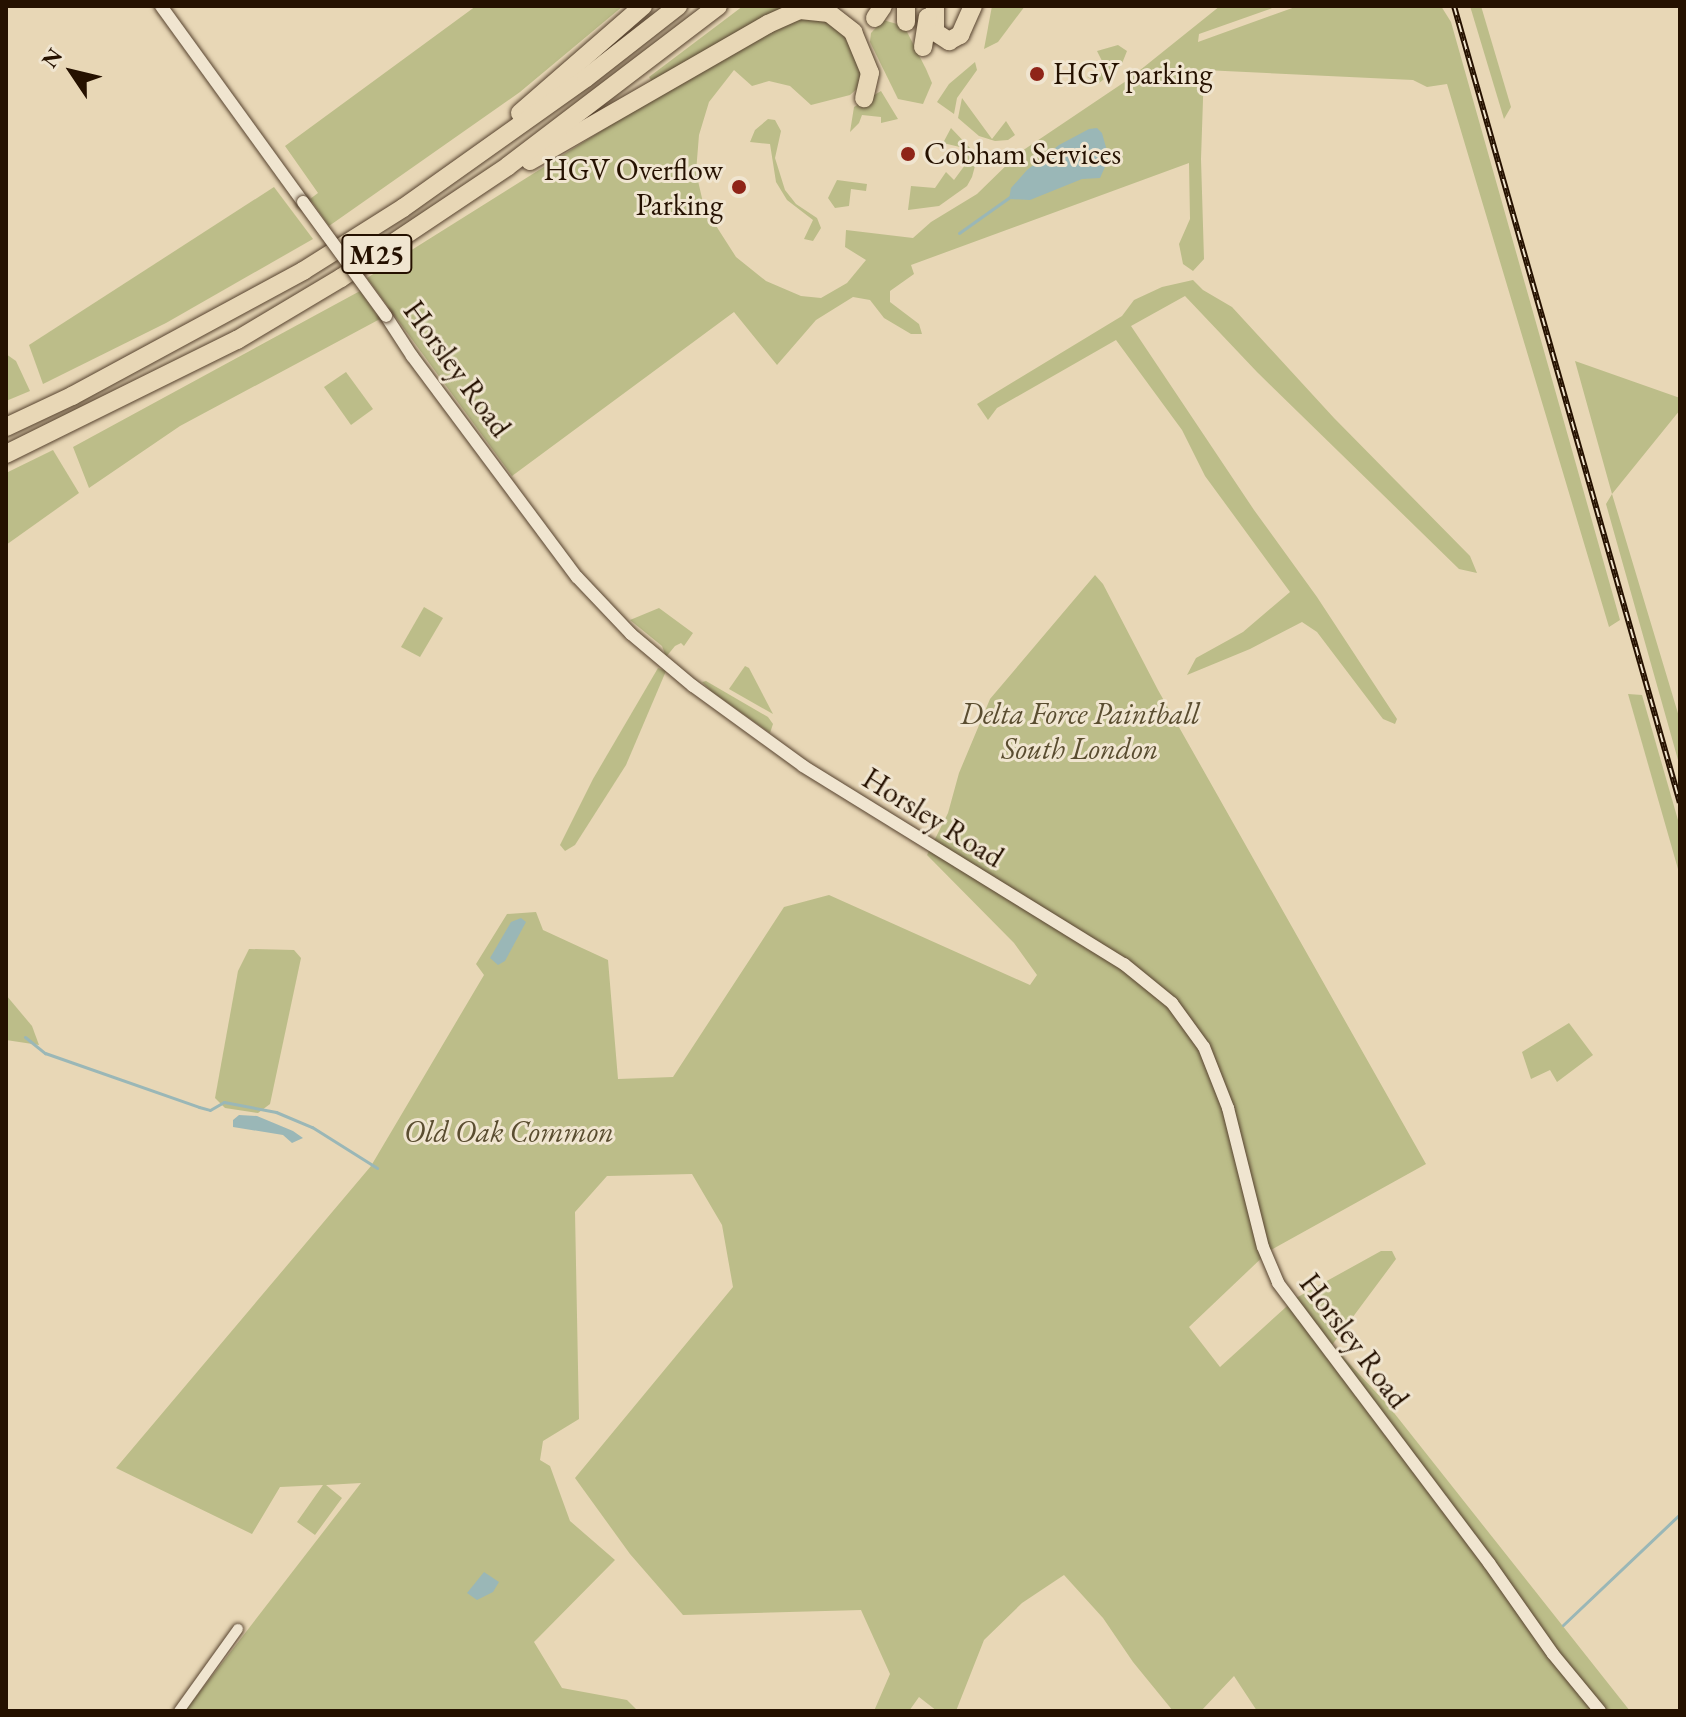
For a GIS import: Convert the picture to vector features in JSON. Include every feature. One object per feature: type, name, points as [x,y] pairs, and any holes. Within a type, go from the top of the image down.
[{"type":"highway","name":"M25","points":[[484,149],[530,103],[643,6]]},
{"type":"highway","name":"M25","points":[[6,427],[72,396],[303,271],[403,208],[678,6]]},
{"type":"highway","name":"M25","points":[[448,209],[718,6]]},
{"type":"highway","points":[[932,6],[935,32],[949,41],[960,35],[973,6]]},
{"type":"highway","points":[[923,47],[932,6]]},
{"type":"highway","name":"M25","points":[[6,454],[237,340],[448,209],[768,24],[800,10],[829,13],[853,32],[870,73],[864,98]]},
{"type":"street","name":"Horsley Road","points":[[161,6],[412,356],[577,577],[631,634],[693,686],[803,766],[1124,964],[1172,1003],[1204,1047],[1228,1108],[1263,1247],[1278,1283],[1489,1563],[1553,1654],[1600,1711]]},
{"type":"street","points":[[179,1711],[238,1629]]},
{"type":"green space","points":[[476,6],[623,6],[520,92],[329,226],[310,199],[318,193],[285,146]]},
{"type":"green space","points":[[743,6],[792,6],[646,84],[651,80],[649,77]]},
{"type":"green space","points":[[992,6],[1025,6],[998,42],[984,49]]},
{"type":"green space","points":[[1220,6],[1278,6],[1199,34],[1198,42],[1298,6],[1441,6],[1451,22],[1620,620],[1609,627],[1447,84],[1427,87],[1413,80],[1204,70],[1201,159],[1204,259],[1193,271],[1183,264],[1179,244],[1190,219],[1189,163],[911,265],[914,274],[890,291],[890,302],[919,324],[922,334],[911,334],[884,318],[870,300],[853,297],[816,320],[777,365],[734,312],[512,476],[367,278],[652,99],[780,26],[807,17],[821,18],[844,33],[861,66],[860,86],[850,95],[811,105],[790,86],[769,81],[752,86],[734,70],[709,102],[699,135],[696,172],[704,207],[736,257],[766,281],[801,296],[821,298],[847,283],[866,260],[845,247],[846,230],[913,238],[931,222],[977,194],[1019,153],[1129,79]]},
{"type":"green space","points":[[1470,6],[1481,6],[1511,107],[1504,119]]},
{"type":"green space","points":[[883,20],[904,26],[926,69],[932,83],[923,104],[898,99],[870,42],[871,33]]},
{"type":"green space","points":[[1118,45],[1127,51],[1121,66],[1099,83],[1087,77],[1107,71],[1097,51]]},
{"type":"green space","points":[[975,62],[977,70],[957,98],[954,114],[937,102],[949,84]]},
{"type":"green space","points":[[881,91],[898,119],[881,123],[881,117],[862,115],[850,132],[854,107]]},
{"type":"green space","points":[[962,98],[992,139],[1006,121],[1015,135],[1008,140],[995,141],[979,136],[958,118]]},
{"type":"green space","points":[[768,119],[775,120],[781,131],[775,158],[785,190],[796,204],[817,218],[821,228],[813,241],[804,239],[813,220],[787,200],[776,182],[770,144],[750,142],[755,130]]},
{"type":"green space","points":[[951,128],[971,149],[975,166],[972,177],[967,186],[939,206],[908,210],[911,186],[935,188],[946,172],[954,180],[965,165],[964,148],[943,143]]},
{"type":"green space","points":[[837,180],[867,184],[866,191],[851,189],[849,206],[835,208],[828,198]]},
{"type":"green space","points":[[274,187],[313,239],[166,323],[43,384],[29,345]]},
{"type":"green space","points":[[1193,280],[1203,290],[1232,307],[1334,418],[1470,556],[1477,573],[1459,569],[1257,372],[1185,296],[1131,326],[1254,510],[1317,597],[1397,719],[1395,724],[1383,719],[1317,632],[1302,622],[1250,649],[1187,675],[1196,658],[1243,632],[1290,592],[1205,476],[1182,430],[1116,340],[997,408],[988,420],[977,404],[1122,316],[1134,300],[1162,287]]},
{"type":"green space","points":[[360,291],[380,319],[180,426],[89,488],[73,447]]},
{"type":"green space","points":[[6,354],[16,361],[30,391],[6,401]]},
{"type":"green space","points":[[1575,361],[1680,398],[1680,410],[1612,494]]},
{"type":"green space","points":[[346,372],[373,409],[351,425],[324,387]]},
{"type":"green space","points":[[53,450],[79,493],[6,545],[6,473]]},
{"type":"green space","points":[[1612,494],[1680,720],[1680,767],[1606,504]]},
{"type":"green space","points":[[1095,575],[1103,584],[1158,690],[1426,1164],[1269,1251],[1189,1327],[1220,1367],[1296,1298],[1381,1251],[1392,1251],[1396,1259],[1332,1345],[1387,1404],[1630,1711],[1257,1711],[1234,1676],[1201,1711],[1173,1711],[1133,1662],[1103,1618],[1064,1575],[1022,1603],[984,1640],[956,1711],[937,1711],[919,1697],[909,1711],[874,1711],[890,1674],[861,1610],[683,1615],[630,1554],[575,1478],[733,1287],[722,1225],[692,1174],[607,1176],[575,1212],[579,1419],[543,1441],[540,1460],[550,1466],[570,1521],[615,1560],[534,1642],[562,1688],[627,1700],[638,1711],[185,1711],[361,1483],[326,1485],[342,1498],[315,1535],[297,1522],[323,1485],[280,1487],[252,1534],[116,1468],[371,1166],[484,975],[476,964],[507,914],[536,912],[543,930],[608,960],[618,1079],[673,1077],[784,907],[829,895],[1030,985],[1037,975],[1014,943],[927,855],[948,813],[959,773],[990,699]]},
{"type":"green space","points":[[424,607],[443,618],[420,657],[401,647]]},
{"type":"green space","points":[[659,608],[693,633],[684,646],[681,643],[675,646],[666,657],[662,646],[630,620]]},
{"type":"green space","points":[[745,666],[749,668],[773,714],[729,689]]},
{"type":"green space","points":[[658,668],[666,671],[626,765],[575,845],[565,851],[560,845],[593,779]]},
{"type":"green space","points":[[706,681],[768,717],[773,724],[770,733],[711,691],[702,682]]},
{"type":"green space","points":[[1628,694],[1642,695],[1680,827],[1680,876]]},
{"type":"green space","points":[[249,949],[294,950],[301,958],[270,1104],[258,1113],[225,1108],[215,1098],[238,971]]},
{"type":"green space","points":[[6,995],[32,1026],[39,1045],[6,1040]]},
{"type":"green space","points":[[1569,1023],[1593,1055],[1557,1082],[1550,1070],[1531,1079],[1522,1052]]},
{"type":"water","points":[[1097,128],[1102,133],[1109,158],[1100,178],[1082,179],[1030,200],[1009,199],[1011,188],[1027,170],[1059,145]]},
{"type":"water","points":[[521,918],[526,922],[505,961],[498,965],[490,958],[511,922]]},
{"type":"water","points":[[239,1115],[257,1116],[303,1138],[292,1143],[283,1135],[233,1127],[233,1120]]},
{"type":"water","points":[[484,1572],[499,1582],[493,1592],[477,1600],[467,1593]]},
{"type":"waterway","points":[[959,233],[1011,196]]},
{"type":"waterway","points":[[25,1037],[45,1053],[199,1107],[210,1110],[224,1102],[276,1112],[312,1127],[377,1168]]},
{"type":"waterway","points":[[1563,1625],[1680,1514]]},
{"type":"railway","points":[[1454,6],[1680,803]]},
{"type":"place","name":"HGV parking","points":[[1037,74]]},
{"type":"place","name":"Cobham Services","points":[[908,154]]},
{"type":"place","name":"HGV Overflow Parking","points":[[739,187]]},
{"type":"park label","name":"Delta Force Paintball South London","points":[[1080,731]]},
{"type":"park label","name":"Old Oak Common","points":[[509,1132]]}]
